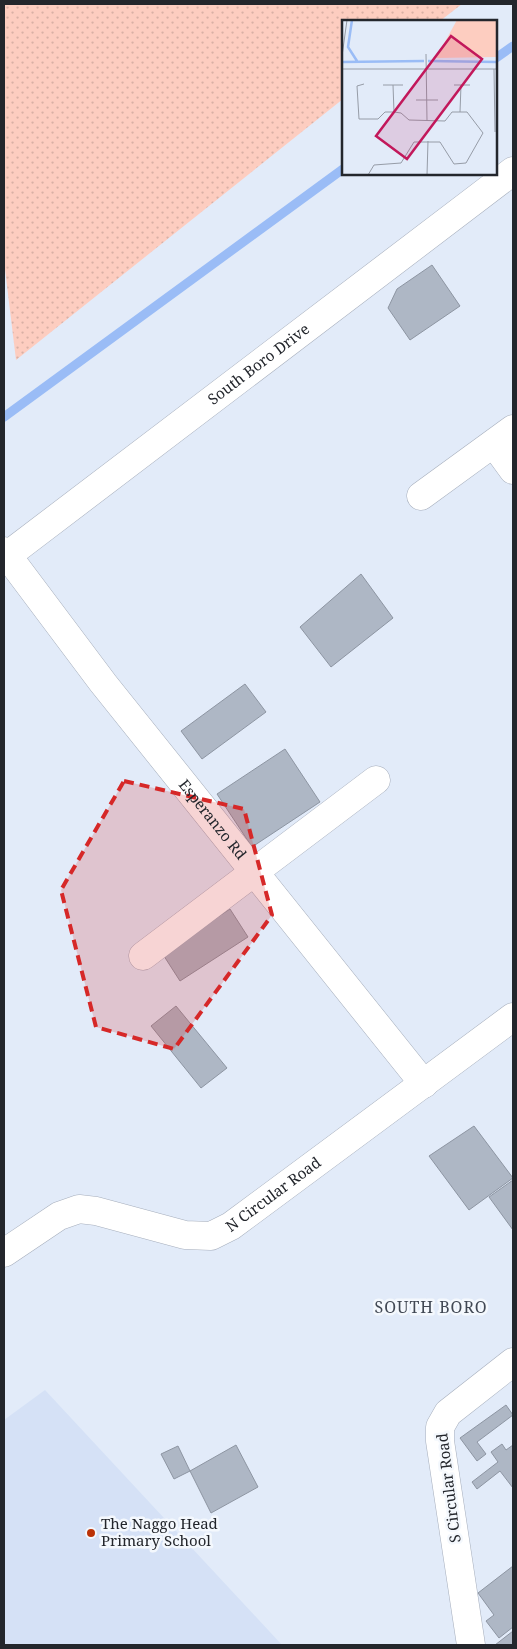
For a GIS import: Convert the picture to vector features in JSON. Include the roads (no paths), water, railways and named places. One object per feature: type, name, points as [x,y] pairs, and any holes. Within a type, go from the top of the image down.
[{"type":"street","name":"South Boro Drive","points":[[5,555],[513,171]]},
{"type":"street","points":[[421,496],[503,436],[513,470]]},
{"type":"street","name":"Esperanzo Rd","points":[[5,555],[103,683],[424,1084]]},
{"type":"street","points":[[143,956],[376,780]]},
{"type":"street","name":"N Circular Road","points":[[4,1254],[59,1216],[78,1209],[96,1211],[185,1235],[211,1236],[231,1226],[513,1017]]},
{"type":"street","name":"S Circular Road","points":[[471,1645],[440,1441],[440,1427],[448,1413],[513,1362]]},
{"type":"waterway","points":[[497,57],[513,46]]},
{"type":"waterway","points":[[4,417],[342,170]]},
{"type":"place","name":"The Naggo Head Primary School","points":[[91,1533]]},
{"type":"district","name":"SOUTH BORO","points":[[431,1307]]}]
